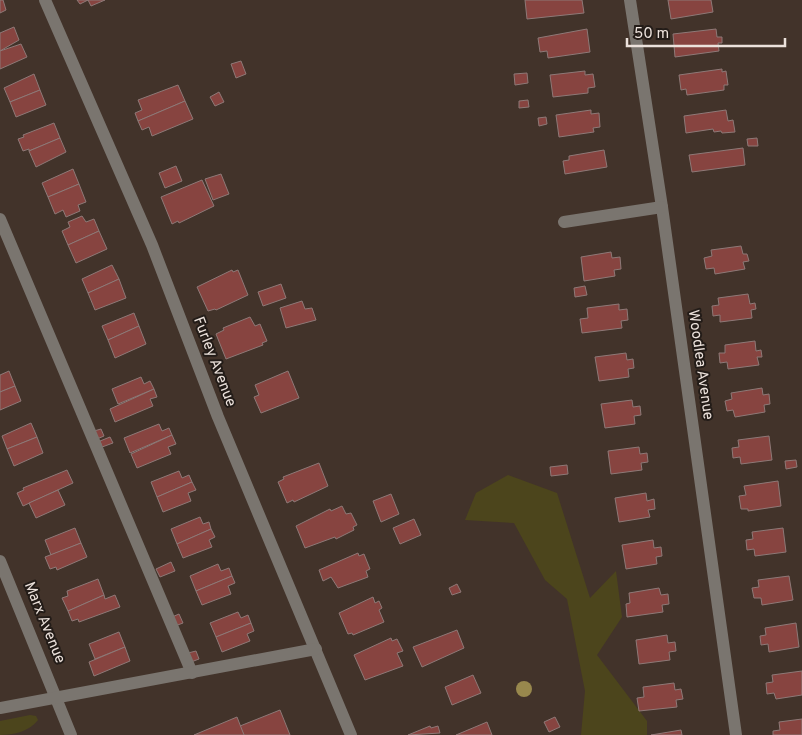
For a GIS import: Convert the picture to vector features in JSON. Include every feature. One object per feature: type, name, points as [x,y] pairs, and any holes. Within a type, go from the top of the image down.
[{"type":"street","name":"Furley Avenue","points":[[45,0],[152,245],[218,417],[351,735]]},
{"type":"street","name":"Woodlea Avenue","points":[[630,0],[662,207],[736,735]]},
{"type":"street","points":[[564,222],[662,207]]},
{"type":"street","points":[[0,219],[192,673]]},
{"type":"street","name":"Marx Avenue","points":[[0,561],[71,735]]},
{"type":"street","points":[[0,708],[316,649]]},
{"type":"shaded area","points":[[508,475],[557,493],[590,598],[616,571],[622,617],[597,655],[647,721],[647,735],[581,735],[585,691],[567,599],[545,580],[514,523],[465,520],[476,493]]},
{"type":"shaded area","points":[[30,715],[36,716],[38,720],[31,727],[16,733],[0,735],[0,721]]},
{"type":"building","points":[[0,0],[3,0],[6,10],[0,13]]},
{"type":"building","points":[[77,0],[88,0],[80,4]]},
{"type":"building","points":[[88,0],[105,0],[91,6]]},
{"type":"building","points":[[525,0],[582,0],[584,13],[527,19]]},
{"type":"building","points":[[668,0],[711,0],[713,12],[671,19]]},
{"type":"building","points":[[14,27],[19,40],[0,51],[0,33]]},
{"type":"building","points":[[587,29],[590,52],[548,58],[547,51],[540,52],[538,38]]},
{"type":"building","points":[[716,29],[717,37],[722,37],[722,43],[718,43],[719,51],[675,57],[673,34]]},
{"type":"building","points":[[21,44],[27,57],[0,69],[0,51]]},
{"type":"building","points":[[241,61],[246,74],[236,78],[231,64]]},
{"type":"building","points":[[722,69],[722,72],[726,71],[728,85],[724,85],[724,90],[687,95],[686,89],[681,90],[679,75]]},
{"type":"building","points":[[585,71],[585,75],[593,74],[595,87],[588,88],[588,93],[553,97],[550,75]]},
{"type":"building","points":[[527,73],[528,83],[515,85],[514,74]]},
{"type":"building","points":[[34,74],[40,90],[10,102],[4,88]]},
{"type":"building","points":[[178,85],[185,101],[138,121],[135,113],[142,110],[138,100]]},
{"type":"building","points":[[40,90],[46,105],[16,117],[10,102]]},
{"type":"building","points":[[219,92],[224,102],[215,106],[210,97]]},
{"type":"building","points":[[528,100],[529,107],[519,108],[519,101]]},
{"type":"building","points":[[185,101],[193,119],[152,136],[149,127],[142,130],[138,121]]},
{"type":"building","points":[[591,110],[591,114],[599,113],[600,127],[593,128],[594,132],[559,137],[556,115]]},
{"type":"building","points":[[726,110],[728,121],[733,120],[735,132],[714,132],[713,129],[686,133],[684,116]]},
{"type":"building","points":[[546,117],[547,124],[539,126],[538,118]]},
{"type":"building","points":[[54,123],[60,138],[29,151],[29,149],[23,151],[18,139],[24,137],[23,135]]},
{"type":"building","points":[[60,138],[66,152],[36,167],[29,151]]},
{"type":"building","points":[[757,138],[758,146],[748,146],[747,139]]},
{"type":"building","points":[[743,148],[745,165],[692,172],[689,155]]},
{"type":"building","points":[[604,150],[607,167],[565,174],[563,161],[569,160],[569,156]]},
{"type":"building","points":[[176,166],[182,181],[165,188],[159,173]]},
{"type":"building","points":[[73,169],[79,184],[48,197],[42,183]]},
{"type":"building","points":[[221,174],[229,194],[213,200],[205,179]]},
{"type":"building","points":[[202,180],[214,206],[179,223],[178,221],[172,224],[161,197]]},
{"type":"building","points":[[79,184],[86,202],[78,205],[80,211],[66,217],[63,210],[55,214],[48,197]]},
{"type":"building","points":[[82,216],[86,222],[94,219],[99,231],[68,245],[62,231],[70,227],[68,222]]},
{"type":"building","points":[[99,231],[107,249],[76,263],[68,245]]},
{"type":"building","points":[[741,246],[743,254],[747,254],[749,261],[743,262],[745,269],[715,274],[714,268],[706,269],[704,258],[712,256],[711,250]]},
{"type":"building","points":[[611,252],[612,258],[620,257],[621,269],[614,270],[615,276],[584,281],[581,257]]},
{"type":"building","points":[[112,265],[119,279],[88,293],[82,279]]},
{"type":"building","points":[[232,270],[233,272],[238,270],[248,295],[216,310],[208,311],[197,287]]},
{"type":"building","points":[[119,279],[126,298],[95,310],[88,293]]},
{"type":"building","points":[[281,284],[286,298],[263,306],[258,292]]},
{"type":"building","points":[[585,286],[587,295],[575,297],[574,288]]},
{"type":"building","points":[[748,294],[750,304],[755,303],[756,309],[751,310],[752,318],[720,322],[720,315],[713,316],[712,306],[719,305],[718,298]]},
{"type":"building","points":[[302,301],[305,309],[312,308],[316,320],[286,328],[280,308]]},
{"type":"building","points":[[619,304],[619,310],[627,309],[628,320],[621,321],[622,328],[582,333],[580,319],[588,318],[587,308]]},
{"type":"building","points":[[134,313],[139,326],[108,340],[102,326]]},
{"type":"building","points":[[250,317],[255,326],[260,324],[267,341],[262,343],[263,345],[226,359],[216,334],[224,330],[223,328]]},
{"type":"building","points":[[139,326],[146,344],[115,358],[108,340]]},
{"type":"building","points":[[755,341],[756,351],[761,350],[762,357],[757,357],[759,365],[728,369],[727,362],[720,363],[719,353],[725,353],[725,345]]},
{"type":"building","points":[[626,353],[627,360],[633,359],[634,368],[628,369],[629,377],[599,381],[595,357]]},
{"type":"building","points":[[9,371],[15,386],[0,392],[0,375]]},
{"type":"building","points":[[288,371],[299,398],[261,413],[254,397],[259,395],[255,385]]},
{"type":"building","points":[[141,377],[144,384],[150,381],[154,389],[118,404],[112,389]]},
{"type":"building","points":[[15,386],[21,401],[0,410],[0,392]]},
{"type":"building","points":[[762,388],[763,395],[769,394],[770,404],[764,405],[765,412],[735,417],[733,410],[727,411],[725,401],[732,399],[731,393]]},
{"type":"building","points":[[154,389],[157,397],[150,399],[153,406],[115,422],[110,409]]},
{"type":"building","points":[[632,400],[633,407],[640,406],[641,415],[634,416],[635,424],[605,428],[601,404]]},
{"type":"building","points":[[31,423],[37,437],[7,449],[2,436]]},
{"type":"building","points":[[159,424],[162,431],[169,428],[172,435],[130,453],[124,438]]},
{"type":"building","points":[[101,429],[104,436],[97,439],[94,431]]},
{"type":"building","points":[[172,435],[176,444],[168,447],[171,454],[137,468],[131,454]]},
{"type":"building","points":[[769,436],[772,460],[741,464],[740,457],[733,458],[732,448],[739,447],[738,440]]},
{"type":"building","points":[[37,437],[43,453],[14,466],[7,449]]},
{"type":"building","points":[[110,437],[113,443],[102,447],[100,441]]},
{"type":"building","points":[[639,447],[640,454],[647,453],[648,462],[641,463],[642,470],[611,474],[608,451]]},
{"type":"building","points":[[796,460],[797,467],[786,469],[785,461]]},
{"type":"building","points":[[319,463],[328,486],[294,502],[293,500],[287,503],[278,482],[284,479],[283,477]]},
{"type":"building","points":[[567,465],[568,474],[551,476],[550,467]]},
{"type":"building","points":[[67,470],[73,483],[23,506],[17,493],[24,490],[23,488]]},
{"type":"building","points":[[179,471],[182,478],[189,475],[192,482],[157,497],[151,482]]},
{"type":"building","points":[[778,481],[781,506],[748,511],[748,509],[741,509],[739,496],[746,495],[744,486]]},
{"type":"building","points":[[192,482],[196,490],[188,493],[191,501],[163,512],[157,497]]},
{"type":"building","points":[[58,490],[65,505],[36,518],[29,503]]},
{"type":"building","points":[[646,493],[647,501],[654,499],[655,509],[648,510],[650,517],[619,522],[615,498]]},
{"type":"building","points":[[391,494],[399,514],[381,522],[373,501]]},
{"type":"building","points":[[342,506],[346,514],[351,513],[357,525],[353,527],[354,530],[336,539],[335,537],[305,548],[296,526],[330,509],[331,511]]},
{"type":"building","points":[[200,517],[203,524],[209,522],[211,529],[177,544],[171,529]]},
{"type":"building","points":[[414,519],[421,535],[400,544],[393,528]]},
{"type":"building","points":[[75,528],[81,543],[51,555],[45,540]]},
{"type":"building","points":[[783,528],[786,552],[755,556],[754,549],[747,550],[746,540],[753,539],[752,532]]},
{"type":"building","points":[[211,529],[215,537],[209,540],[212,547],[183,558],[177,544]]},
{"type":"building","points":[[653,540],[654,548],[661,547],[662,556],[656,557],[657,564],[626,569],[622,545]]},
{"type":"building","points":[[81,543],[87,557],[57,570],[56,567],[50,569],[45,557]]},
{"type":"building","points":[[358,553],[359,556],[364,554],[370,569],[366,571],[368,577],[338,588],[331,577],[323,581],[319,570]]},
{"type":"building","points":[[171,562],[175,571],[160,577],[156,569]]},
{"type":"building","points":[[218,564],[221,571],[229,568],[232,576],[196,591],[190,576]]},
{"type":"building","points":[[232,576],[235,583],[228,586],[231,594],[202,605],[196,591]]},
{"type":"building","points":[[789,576],[793,600],[762,605],[761,598],[754,598],[752,588],[759,587],[758,580]]},
{"type":"building","points":[[98,579],[104,595],[68,611],[62,598],[68,596],[67,591]]},
{"type":"building","points":[[457,584],[461,592],[452,595],[449,588]]},
{"type":"building","points":[[659,588],[661,595],[668,594],[669,604],[662,605],[663,612],[627,617],[626,604],[630,603],[629,593]]},
{"type":"building","points":[[104,595],[105,599],[115,595],[120,607],[79,622],[78,619],[72,621],[68,611]]},
{"type":"building","points":[[373,597],[375,603],[379,601],[382,608],[379,610],[384,622],[353,635],[352,633],[348,634],[339,613]]},
{"type":"building","points":[[238,612],[241,618],[248,615],[251,623],[216,637],[210,623]]},
{"type":"building","points":[[179,614],[183,623],[175,626],[172,617]]},
{"type":"building","points":[[251,623],[254,631],[247,634],[250,641],[222,652],[216,637]]},
{"type":"building","points":[[796,623],[799,647],[769,652],[768,644],[761,645],[760,636],[766,635],[765,628]]},
{"type":"building","points":[[457,630],[464,648],[422,667],[413,647]]},
{"type":"building","points":[[119,632],[125,647],[95,659],[89,644]]},
{"type":"building","points":[[667,635],[668,643],[675,642],[676,651],[669,652],[670,660],[639,664],[636,640]]},
{"type":"building","points":[[391,638],[392,641],[397,639],[403,651],[397,653],[403,666],[365,680],[354,655]]},
{"type":"building","points":[[125,647],[130,661],[94,676],[89,662]]},
{"type":"building","points":[[196,651],[199,659],[191,662],[188,653]]},
{"type":"building","points":[[802,671],[802,695],[776,699],[774,693],[767,694],[766,683],[773,682],[772,675]]},
{"type":"building","points":[[473,675],[481,693],[452,705],[445,687]]},
{"type":"building","points":[[674,683],[675,690],[681,689],[683,699],[676,700],[677,707],[639,711],[637,698],[644,697],[643,687]]},
{"type":"building","points":[[280,710],[290,735],[244,735],[240,726]]},
{"type":"building","points":[[237,717],[244,735],[194,735]]},
{"type":"building","points":[[555,717],[560,727],[549,732],[544,722]]},
{"type":"building","points":[[802,719],[802,735],[773,735],[773,731],[780,730],[779,722]]},
{"type":"building","points":[[487,722],[492,735],[456,735]]},
{"type":"building","points":[[430,726],[431,728],[438,726],[440,733],[408,735]]},
{"type":"building","points":[[681,730],[682,735],[651,735]]}]
